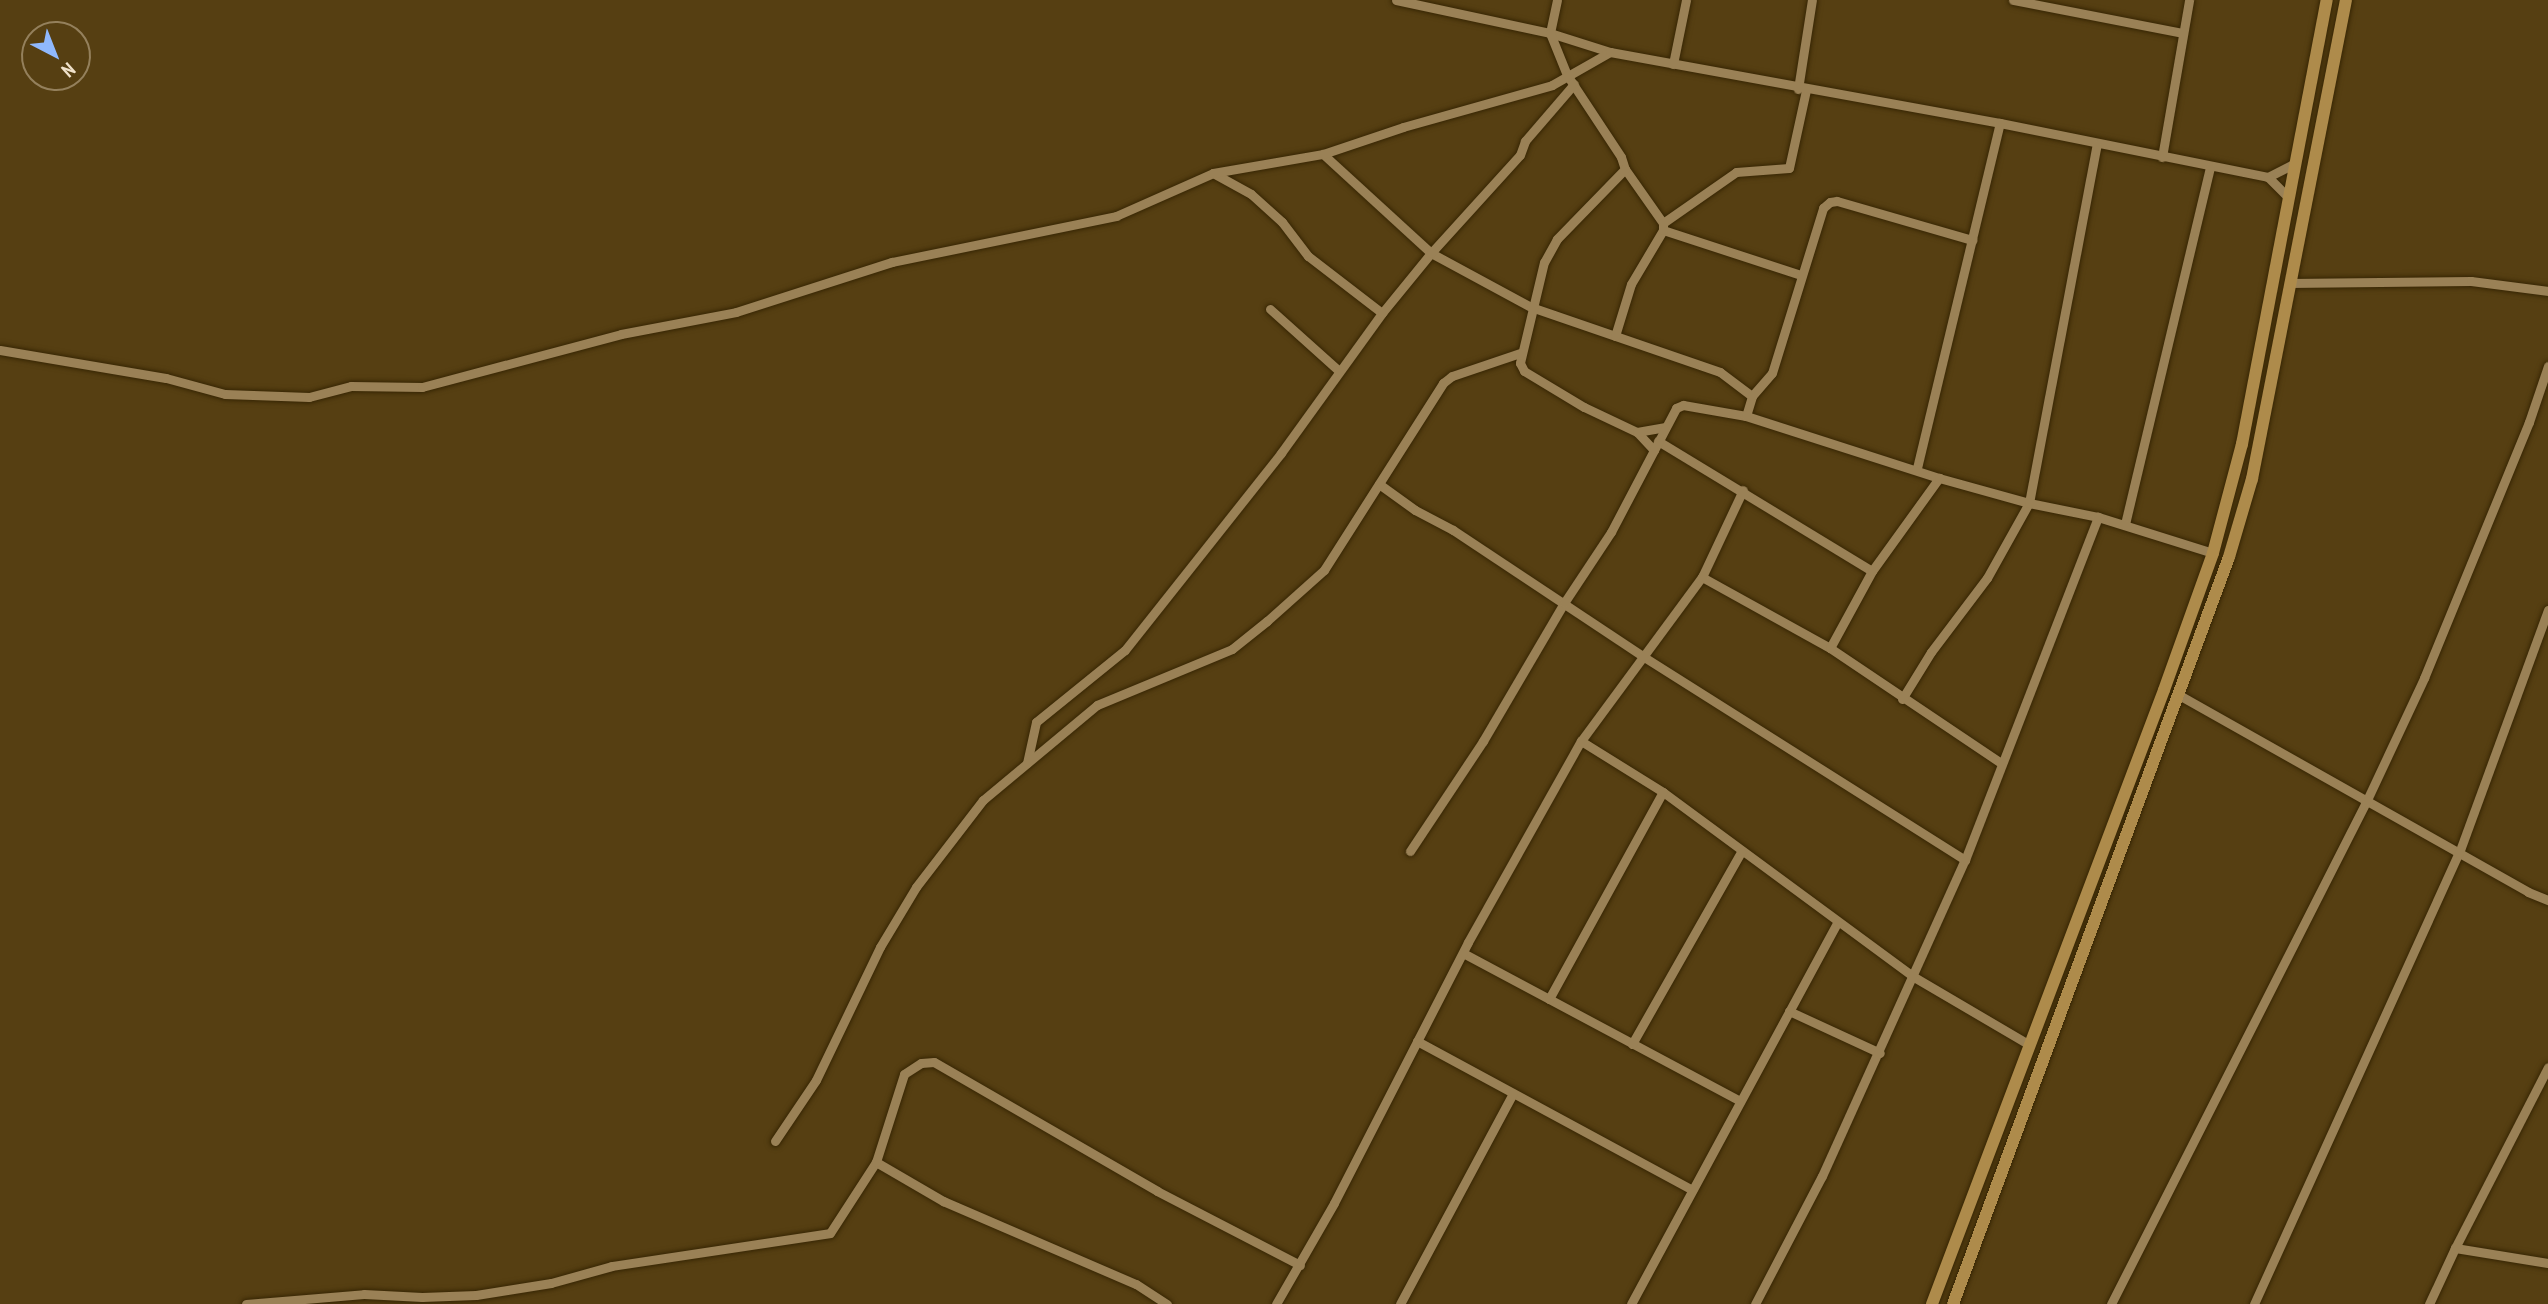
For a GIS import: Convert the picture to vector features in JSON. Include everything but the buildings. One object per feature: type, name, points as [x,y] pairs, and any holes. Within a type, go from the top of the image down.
[{"type":"main road","points":[[1931,1304],[2172,669],[2213,553],[2242,444],[2327,0]]},
{"type":"main road","points":[[1953,1304],[2229,556],[2252,479],[2346,0]]},
{"type":"main road","points":[[2322,27],[2339,29]]},
{"type":"main road","points":[[2172,669],[2187,672]]},
{"type":"street","points":[[1396,0],[1550,33],[1610,52],[2000,123],[2267,177],[2289,198]]},
{"type":"street","points":[[1557,0],[1550,33],[1567,75],[1622,157],[1625,169],[1663,226],[1801,275]]},
{"type":"street","points":[[1673,64],[1686,0]]},
{"type":"street","points":[[1615,336],[1631,284],[1663,226],[1736,172],[1789,168],[1802,89],[1812,0]]},
{"type":"street","points":[[2013,0],[2182,33]]},
{"type":"street","points":[[2162,157],[2189,0]]},
{"type":"street","points":[[0,350],[166,378],[225,394],[309,397],[351,386],[422,387],[621,334],[736,312],[892,262],[1116,216],[1213,173],[1323,154],[1403,127],[1552,85],[1610,52]]},
{"type":"street","points":[[1027,763],[1036,722],[1125,650],[1281,453],[1382,313],[1431,253],[1520,155],[1525,141],[1574,84]]},
{"type":"street","points":[[1917,468],[2000,123]]},
{"type":"street","points":[[1902,699],[1931,652],[1987,578],[2029,503],[2097,144]]},
{"type":"street","points":[[1323,154],[1431,253],[1531,307],[1720,372],[1752,396]]},
{"type":"street","points":[[2267,177],[2296,163]]},
{"type":"street","points":[[2125,524],[2210,167]]},
{"type":"street","points":[[1625,169],[1558,239],[1544,262],[1520,353],[1524,371],[1584,407],[1637,432],[1656,446],[1743,490],[1872,570]]},
{"type":"street","points":[[1213,173],[1251,194],[1282,222],[1308,256],[1382,313]]},
{"type":"street","points":[[1746,416],[1752,396],[1772,373],[1823,208],[1837,201],[1972,240]]},
{"type":"street","points":[[2289,283],[2471,281],[2548,291]]},
{"type":"street","points":[[1270,309],[1339,371]]},
{"type":"street","points":[[775,1141],[816,1080],[880,947],[916,887],[982,800],[1097,705],[1232,649],[1250,635],[1324,570],[1443,383],[1452,376],[1520,353]]},
{"type":"street","points":[[2111,1304],[2366,802],[2424,678],[2529,422],[2548,366]]},
{"type":"street","points":[[1410,851],[1483,741],[1564,603],[1611,531],[1676,408],[1683,405],[1746,416],[1917,468],[1939,478],[2029,503],[2125,524],[2213,553]]},
{"type":"street","points":[[1637,432],[1666,427]]},
{"type":"street","points":[[1829,648],[1872,570],[1939,478]]},
{"type":"street","points":[[1379,484],[1644,657],[1965,860]]},
{"type":"street","points":[[1276,1304],[1300,1265],[1463,953],[1581,741],[1702,577],[1743,490]]},
{"type":"street","points":[[1755,1304],[1822,1176],[1880,1053],[1965,860],[2000,763],[2098,517]]},
{"type":"street","points":[[1702,577],[1829,648],[2000,763]]},
{"type":"street","points":[[2254,1304],[2459,853],[2548,610]]},
{"type":"street","points":[[2179,695],[2366,802],[2528,892],[2548,900]]},
{"type":"street","points":[[1581,741],[1664,792],[1741,852],[1914,977],[2030,1045]]},
{"type":"street","points":[[1549,999],[1664,792]]},
{"type":"street","points":[[1632,1044],[1741,852]]},
{"type":"street","points":[[1631,1304],[1837,923]]},
{"type":"street","points":[[1463,953],[1740,1101]]},
{"type":"street","points":[[1789,1011],[1880,1053]]},
{"type":"street","points":[[1417,1041],[1692,1190]]},
{"type":"street","points":[[246,1304],[364,1294],[476,1295],[551,1283],[612,1266],[830,1233],[876,1162],[904,1074],[921,1063],[934,1062],[1157,1191],[1300,1265]]},
{"type":"street","points":[[2429,1304],[2548,1068]]},
{"type":"street","points":[[1400,1304],[1513,1093]]},
{"type":"street","points":[[876,1162],[943,1201],[1136,1284],[1167,1304]]},
{"type":"street","points":[[2455,1248],[2548,1263]]}]
